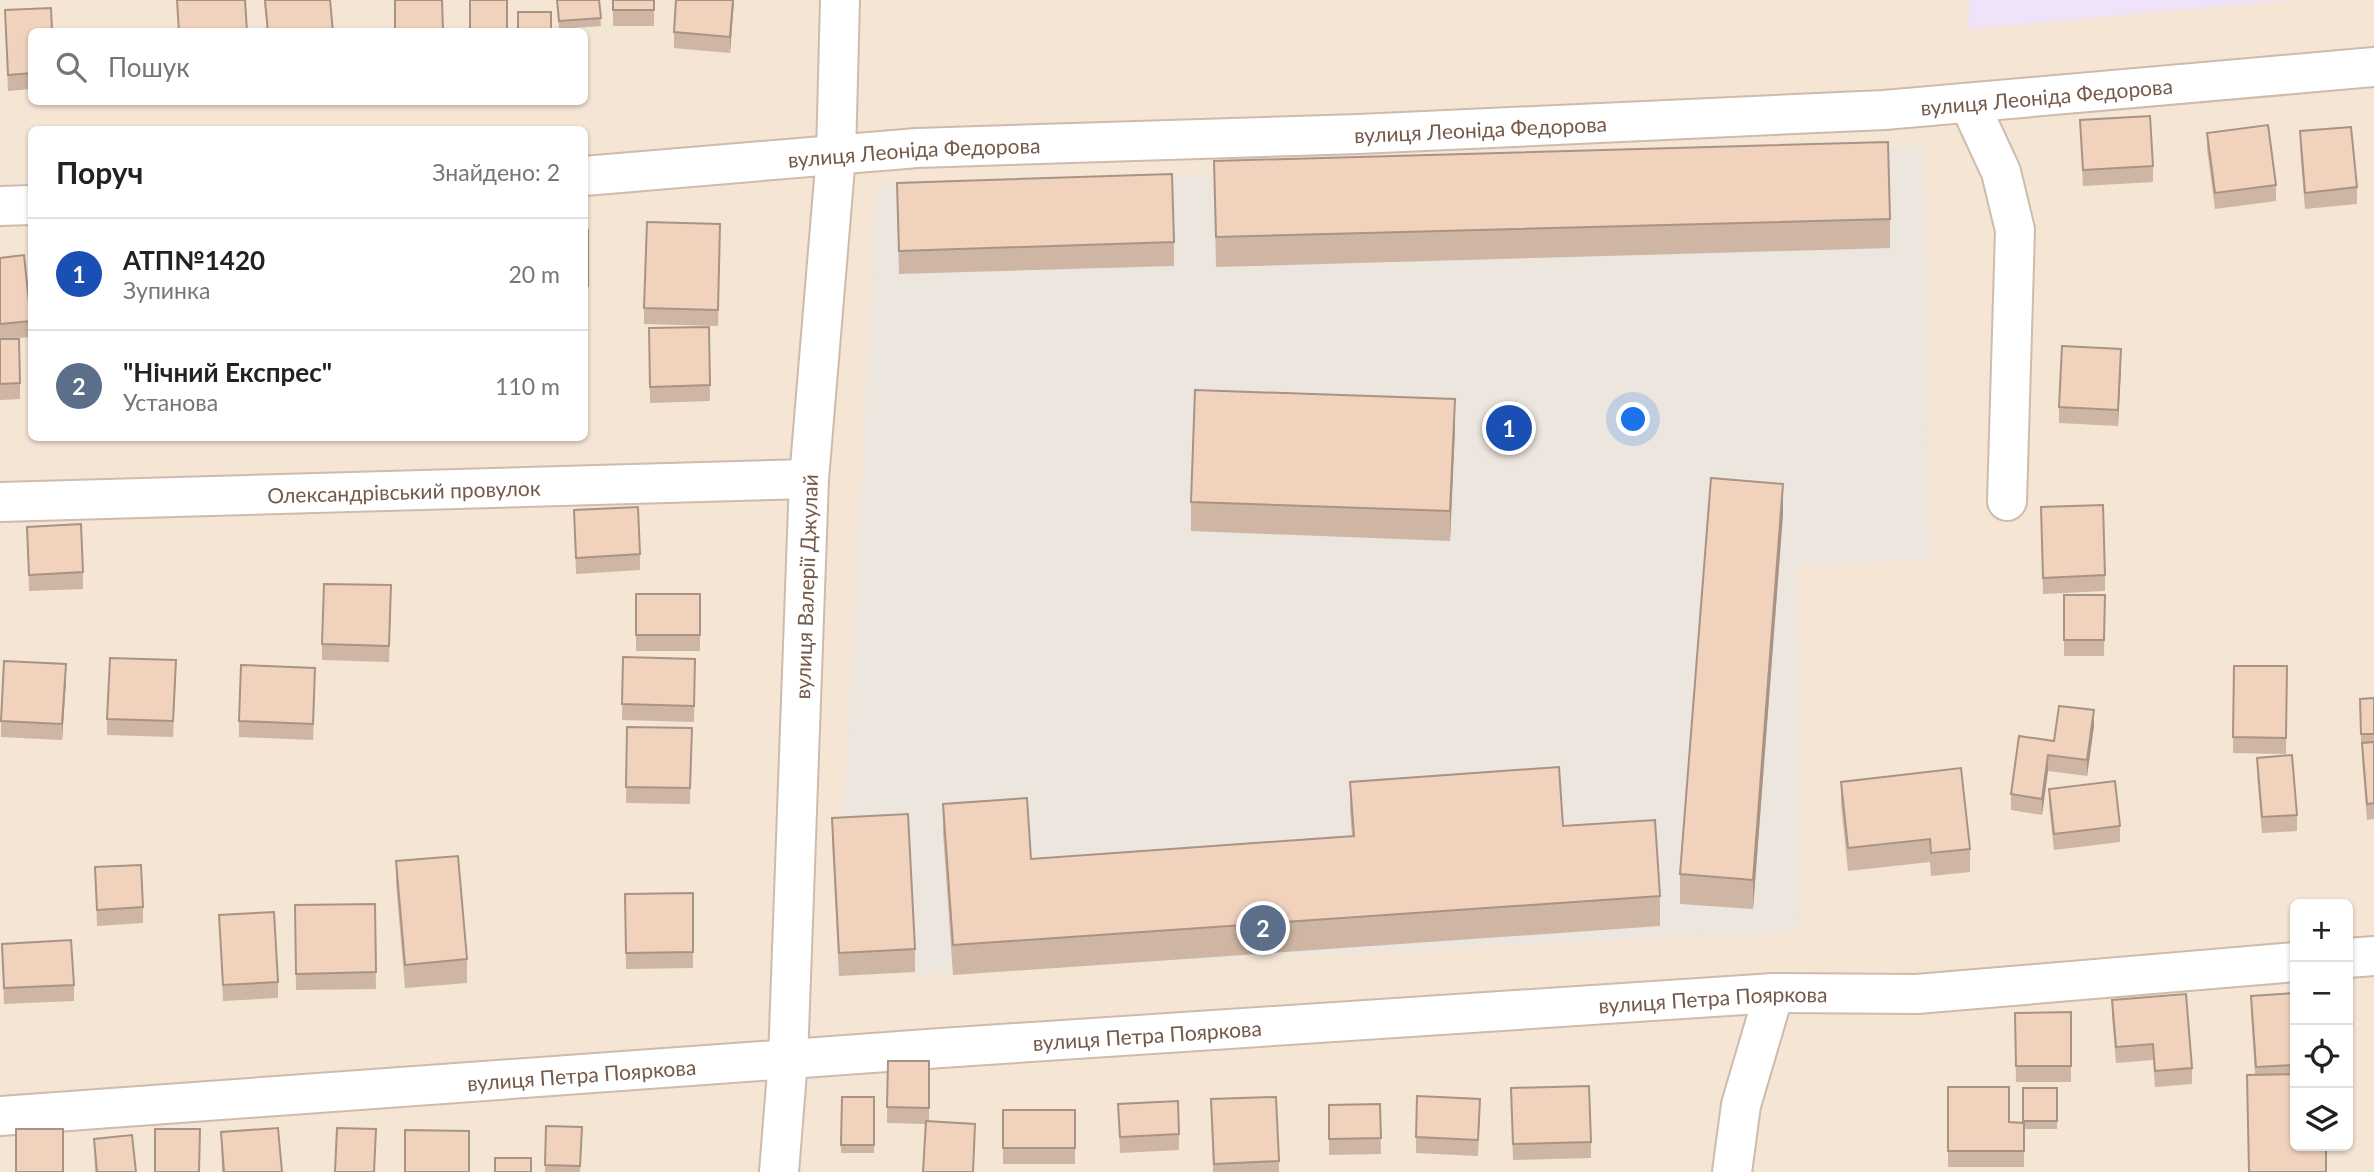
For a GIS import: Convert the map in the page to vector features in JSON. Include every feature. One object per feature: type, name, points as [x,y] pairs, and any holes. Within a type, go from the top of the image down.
[{"type":"street","name":"вулиця Валерії Джулай","points":[[779,1172],[788,1060],[809,479],[836,155],[840,0]]},
{"type":"street","name":"вулиця Леоніда Федорова","points":[[588,176],[917,148],[1373,134],[1884,110],[2374,67]]},
{"type":"street","points":[[1969,103],[2001,172],[2015,230],[2007,501]]},
{"type":"street","points":[[0,206],[28,205]]},
{"type":"street","name":"Олександрівський провулок","points":[[0,502],[809,479]]},
{"type":"street","points":[[2353,958],[2374,956]]},
{"type":"street","name":"вулиця Петра Пояркова","points":[[0,1116],[1774,993],[1917,994],[2290,962]]},
{"type":"street","points":[[1732,1172],[1741,1105],[1774,993]]},
{"type":"shaded area","points":[[0,0],[2374,0],[2374,1172],[0,1172]]},
{"type":"shaded area","points":[[1969,0],[2292,0],[1969,29]]},
{"type":"shaded area","points":[[1923,146],[1930,561],[1796,565],[1800,931],[835,977],[877,187]]},
{"type":"building","points":[[177,0],[245,0],[247,28],[179,28]]},
{"type":"building","points":[[265,0],[330,0],[333,28],[268,28]]},
{"type":"building","points":[[395,0],[442,0],[443,28],[395,28]]},
{"type":"building","points":[[470,0],[507,0],[507,28],[470,28]]},
{"type":"building","points":[[557,0],[599,0],[601,18],[559,21]]},
{"type":"building","points":[[613,0],[654,0],[654,10],[613,10]]},
{"type":"building","points":[[676,0],[733,0],[730,37],[674,32]]},
{"type":"building","points":[[51,8],[52,28],[28,28],[28,73],[8,75],[5,10]]},
{"type":"building","points":[[518,12],[551,12],[551,28],[518,28]]},
{"type":"building","points":[[2150,116],[2153,166],[2083,170],[2080,120]]},
{"type":"building","points":[[2268,125],[2276,185],[2215,193],[2207,133]]},
{"type":"building","points":[[2351,127],[2357,187],[2305,193],[2300,131]]},
{"type":"building","points":[[1888,142],[1890,219],[1216,237],[1214,161]]},
{"type":"building","points":[[1172,174],[1174,242],[899,251],[897,183]]},
{"type":"building","points":[[647,222],[720,224],[718,310],[644,308]]},
{"type":"building","points":[[24,255],[28,321],[0,324],[0,258]]},
{"type":"building","points":[[709,327],[710,385],[650,387],[649,328]]},
{"type":"building","points":[[0,339],[19,339],[20,383],[0,384]]},
{"type":"building","points":[[2062,346],[2121,349],[2118,410],[2059,407]]},
{"type":"building","points":[[1195,390],[1455,399],[1450,511],[1191,502]]},
{"type":"building","points":[[1711,478],[1783,484],[1753,880],[1680,874]]},
{"type":"building","points":[[2103,505],[2105,575],[2043,578],[2041,507]]},
{"type":"building","points":[[638,507],[640,554],[576,558],[574,510]]},
{"type":"building","points":[[81,524],[83,572],[29,575],[27,527]]},
{"type":"building","points":[[324,584],[391,585],[389,646],[322,644]]},
{"type":"building","points":[[636,594],[700,594],[700,635],[636,635]]},
{"type":"building","points":[[2064,595],[2105,595],[2104,640],[2064,640]]},
{"type":"building","points":[[623,657],[695,659],[694,706],[622,704]]},
{"type":"building","points":[[110,658],[176,660],[173,721],[107,719]]},
{"type":"building","points":[[4,661],[66,664],[62,724],[1,721]]},
{"type":"building","points":[[241,665],[315,668],[313,724],[239,721]]},
{"type":"building","points":[[2234,666],[2287,666],[2286,738],[2233,737]]},
{"type":"building","points":[[2374,698],[2374,734],[2361,734],[2360,699]]},
{"type":"building","points":[[2059,706],[2094,710],[2087,760],[2048,755],[2042,799],[2011,794],[2019,736],[2054,741]]},
{"type":"building","points":[[627,727],[692,728],[690,788],[626,787]]},
{"type":"building","points":[[2374,742],[2374,803],[2367,804],[2362,743]]},
{"type":"building","points":[[2292,755],[2297,815],[2262,817],[2257,758]]},
{"type":"building","points":[[1559,767],[1563,826],[1655,820],[1660,896],[953,945],[943,804],[1027,798],[1031,859],[1354,836],[1350,782]]},
{"type":"building","points":[[1961,768],[1970,849],[1931,853],[1930,839],[1848,848],[1841,782]]},
{"type":"building","points":[[2115,781],[2120,826],[2054,834],[2049,789]]},
{"type":"building","points":[[908,814],[915,949],[839,953],[832,818]]},
{"type":"building","points":[[458,856],[467,959],[405,965],[396,861]]},
{"type":"building","points":[[141,865],[143,907],[97,910],[95,867]]},
{"type":"building","points":[[693,893],[693,952],[626,953],[625,894]]},
{"type":"building","points":[[375,904],[376,972],[296,974],[295,905]]},
{"type":"building","points":[[274,912],[278,982],[223,985],[219,915]]},
{"type":"building","points":[[71,940],[74,985],[4,988],[2,944]]},
{"type":"building","points":[[2290,993],[2290,1065],[2256,1067],[2251,996]]},
{"type":"building","points":[[2186,994],[2192,1068],[2155,1071],[2153,1044],[2116,1047],[2112,1000]]},
{"type":"building","points":[[2071,1012],[2071,1066],[2016,1066],[2015,1013]]},
{"type":"building","points":[[888,1061],[929,1061],[929,1108],[887,1107]]},
{"type":"building","points":[[2290,1074],[2290,1151],[2326,1151],[2326,1172],[2249,1172],[2247,1075]]},
{"type":"building","points":[[1589,1086],[1591,1142],[1513,1144],[1511,1088]]},
{"type":"building","points":[[1948,1087],[2009,1087],[2009,1122],[2024,1123],[2024,1151],[1948,1151]]},
{"type":"building","points":[[2023,1088],[2057,1088],[2057,1121],[2023,1121]]},
{"type":"building","points":[[1417,1096],[1480,1099],[1478,1140],[1416,1137]]},
{"type":"building","points":[[842,1097],[874,1097],[874,1145],[841,1145]]},
{"type":"building","points":[[1276,1097],[1279,1161],[1214,1164],[1211,1099]]},
{"type":"building","points":[[1178,1101],[1179,1134],[1120,1137],[1118,1104]]},
{"type":"building","points":[[1380,1104],[1381,1138],[1329,1139],[1329,1105]]},
{"type":"building","points":[[1003,1110],[1075,1110],[1075,1148],[1003,1148]]},
{"type":"building","points":[[926,1121],[975,1124],[973,1172],[923,1172]]},
{"type":"building","points":[[546,1126],[582,1127],[580,1166],[545,1165]]},
{"type":"building","points":[[278,1128],[282,1172],[224,1172],[221,1132]]},
{"type":"building","points":[[337,1128],[376,1129],[374,1172],[335,1172]]},
{"type":"building","points":[[16,1129],[63,1129],[63,1172],[16,1172]]},
{"type":"building","points":[[155,1129],[200,1129],[199,1172],[155,1172]]},
{"type":"building","points":[[405,1130],[469,1131],[469,1172],[405,1172]]},
{"type":"building","points":[[132,1135],[136,1172],[97,1172],[94,1139]]},
{"type":"building","points":[[495,1158],[531,1158],[531,1172],[495,1172]]},
{"type":"place","name":"АТП№1420","points":[[1509,428]]},
{"type":"place","name":"\"Нічний Експрес\"","points":[[1263,928]]}]
